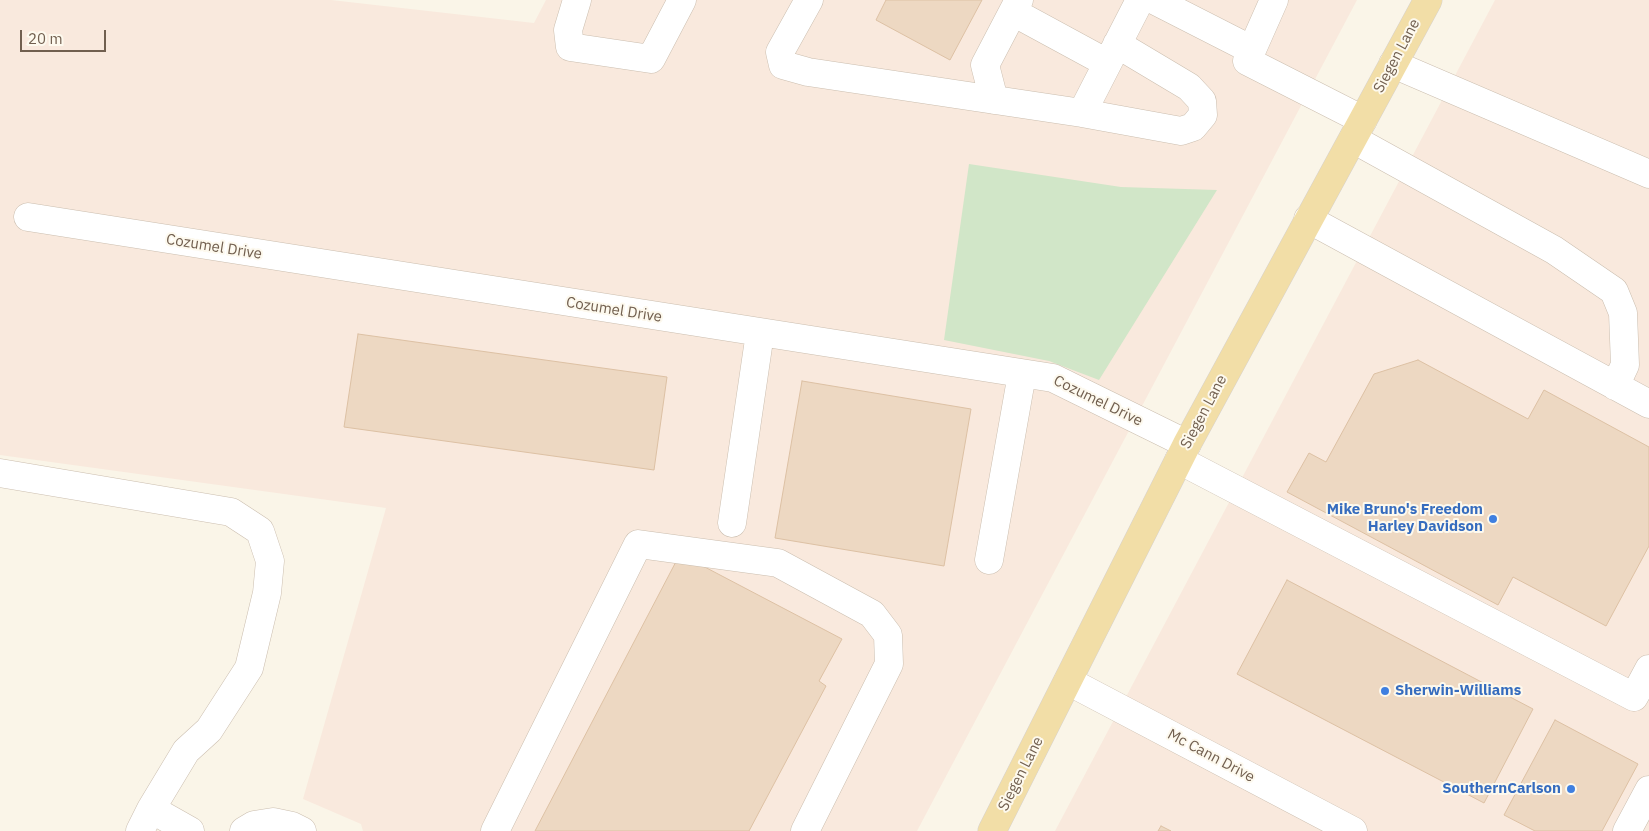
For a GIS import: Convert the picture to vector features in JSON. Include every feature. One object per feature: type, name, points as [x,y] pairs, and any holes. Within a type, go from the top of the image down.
[{"type":"main road","name":"Siegen Lane","points":[[992,831],[1183,452],[1428,0]]},
{"type":"street","points":[[576,0],[568,30],[570,47],[651,59],[682,0]]},
{"type":"street","points":[[810,0],[780,52],[783,65],[808,72],[994,100],[1082,113],[1181,131],[1193,127],[1203,115],[1202,101],[1189,87],[1112,54],[1016,6],[985,65],[994,100]]},
{"type":"street","points":[[1082,113],[1140,0]]},
{"type":"street","points":[[1154,0],[1252,50]]},
{"type":"street","points":[[1274,0],[1247,61],[1554,250],[1614,291],[1623,313],[1626,365],[1615,386]]},
{"type":"street","points":[[1393,64],[1649,174]]},
{"type":"street","name":"Cozumel Drive","points":[[28,217],[1053,378],[1183,452],[1634,697],[1649,669]]},
{"type":"street","points":[[1308,219],[1649,404]]},
{"type":"street","points":[[732,522],[760,333]]},
{"type":"street","points":[[989,560],[1022,374]]},
{"type":"street","points":[[0,473],[231,512],[260,531],[270,561],[267,593],[249,668],[209,730],[186,751],[145,820],[190,831]]},
{"type":"street","points":[[496,831],[638,544],[778,562],[872,614],[888,636],[889,664],[805,831]]},
{"type":"street","name":"Mc Cann Drive","points":[[1068,681],[1353,831]]},
{"type":"street","points":[[1627,831],[1649,790]]},
{"type":"street","points":[[244,831],[254,825],[273,822],[292,826],[302,831]]},
{"type":"shaded area","points":[[0,0],[331,0],[534,23],[546,0],[1357,0],[917,831],[363,831],[361,824],[303,799],[386,508],[0,455]]},
{"type":"shaded area","points":[[1495,0],[1649,0],[1649,831],[1055,831]]},
{"type":"green space","points":[[969,164],[1121,187],[1217,190],[1099,380],[1049,361],[944,340]]},
{"type":"building","points":[[886,0],[982,0],[950,60],[876,20]]},
{"type":"building","points":[[358,334],[667,377],[654,470],[344,427]]},
{"type":"building","name":"Mike Bruno's Freedom Harley Davidson","points":[[1418,360],[1528,419],[1544,390],[1649,447],[1649,546],[1606,626],[1513,577],[1498,605],[1287,492],[1309,453],[1326,462],[1374,374]]},
{"type":"building","points":[[802,381],[971,409],[944,566],[775,538]]},
{"type":"building","points":[[680,554],[842,639],[819,681],[826,686],[749,831],[535,831]]},
{"type":"building","name":"Sherwin-Williams","points":[[1287,580],[1533,709],[1484,803],[1237,674]]},
{"type":"building","name":"SouthernCarlson","points":[[1555,720],[1638,764],[1602,831],[1535,831],[1504,815]]},
{"type":"building","points":[[1161,826],[1171,831],[1158,831]]},
{"type":"place","name":"Mike Bruno's Freedom Harley Davidson","points":[[1493,519]]},
{"type":"place","name":"Sherwin-Williams","points":[[1385,691]]},
{"type":"place","name":"SouthernCarlson","points":[[1571,789]]}]
